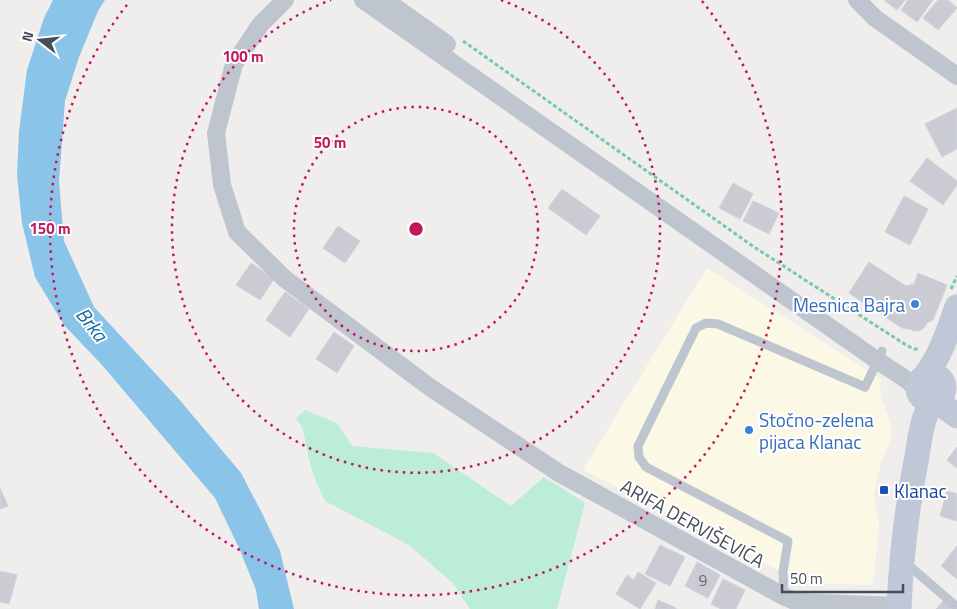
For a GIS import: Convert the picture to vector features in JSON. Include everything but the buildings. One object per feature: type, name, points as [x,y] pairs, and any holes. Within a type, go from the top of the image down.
[{"type":"main road","points":[[899,607],[908,500],[926,413],[935,395],[935,363],[946,337],[953,300]]},
{"type":"street","name":"ARIFA DERVIŠEVIĆA","points":[[285,0],[260,25],[234,64],[216,133],[222,186],[236,232],[285,279],[315,302],[431,388],[559,473],[784,597],[797,602],[899,607]]},
{"type":"street","points":[[363,0],[935,395]]},
{"type":"street","points":[[385,0],[818,307],[880,356]]},
{"type":"street","points":[[857,0],[874,18],[957,76]]},
{"type":"lane","points":[[784,597],[782,572],[788,541],[646,467],[639,457],[638,446],[696,328],[706,323],[718,324],[866,387],[880,356]]},
{"type":"lane","points":[[902,558],[957,607]]},
{"type":"path","points":[[462,41],[754,248],[906,345],[914,349],[923,350]]},
{"type":"path","points":[[953,300],[957,276]]},
{"type":"shaded area","name":"Stočno-zelena pijaca Klanac","points":[[707,268],[881,379],[880,389],[890,422],[891,438],[881,462],[874,493],[879,526],[873,585],[804,583],[583,470]]},
{"type":"green space","points":[[305,410],[337,423],[352,446],[433,453],[511,506],[544,477],[585,503],[557,609],[470,609],[453,583],[409,545],[325,501],[309,460],[303,429],[296,418]]},
{"type":"water","name":"Brka","points":[[53,0],[105,0],[98,11],[79,57],[65,101],[59,181],[64,241],[94,307],[178,398],[241,473],[280,551],[294,609],[259,609],[256,590],[239,548],[215,498],[102,365],[64,325],[35,277],[22,223],[17,175],[19,131],[27,70],[44,18]]},
{"type":"place","name":"Mesnica Bajra","points":[[915,304]]},
{"type":"place","name":"Stočno-zelena pijaca Klanac","points":[[749,430]]},
{"type":"place","name":"Klanac","points":[[884,490]]}]
